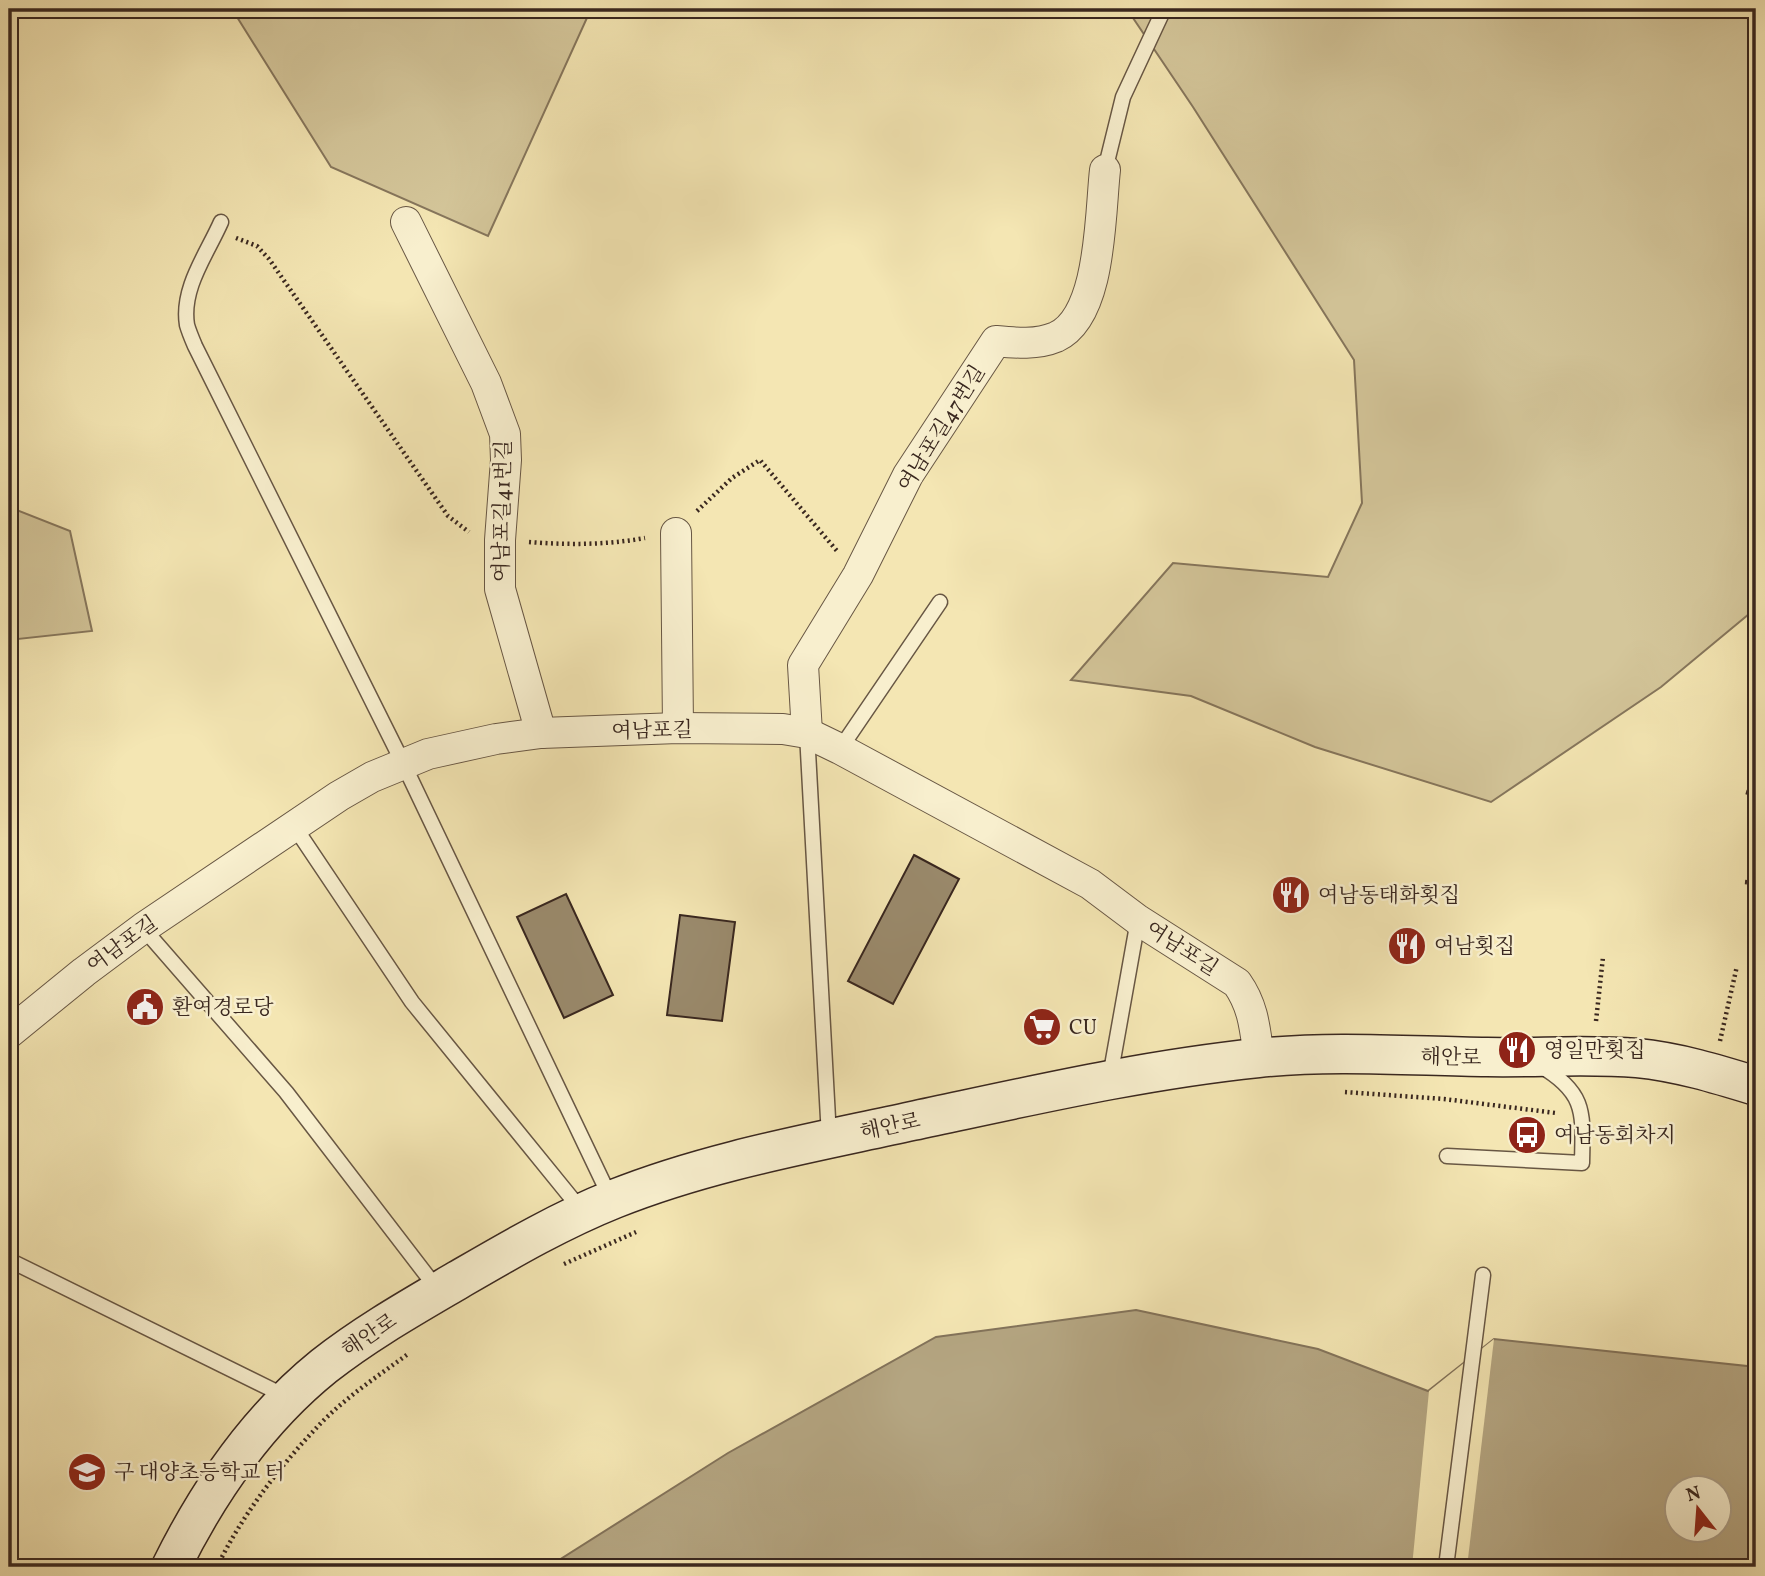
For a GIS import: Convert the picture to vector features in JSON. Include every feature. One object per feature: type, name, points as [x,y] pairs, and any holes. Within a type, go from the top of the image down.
[{"type":"street","name":"여남포길47번길","points":[[807,733],[803,664],[858,575],[908,475],[996,341],[1041,341],[1057,336],[1069,328],[1080,312],[1089,290],[1096,259],[1105,170]]},
{"type":"street","name":"여남포길41번길","points":[[406,222],[486,383],[505,435],[500,589],[541,733]]},
{"type":"street","points":[[676,533],[678,728]]},
{"type":"street","name":"여남포길","points":[[9,1033],[143,928],[339,796],[403,763],[455,747],[541,733],[678,728],[783,729],[807,733],[1090,884],[1138,920],[1237,983],[1248,999],[1254,1017],[1259,1058]]},
{"type":"street","name":"해안로","points":[[171,1567],[211,1494],[235,1457],[289,1398],[323,1367],[439,1291],[543,1232],[597,1206],[701,1170],[829,1139],[1109,1080],[1259,1058],[1314,1055],[1639,1058],[1675,1063],[1756,1086]]},
{"type":"lane","points":[[1105,170],[1123,97],[1164,9]]},
{"type":"lane","points":[[221,222],[194,279],[188,301],[187,325],[403,763],[597,1206]]},
{"type":"lane","points":[[840,750],[940,602]]},
{"type":"lane","points":[[807,733],[829,1139]]},
{"type":"lane","points":[[294,825],[412,1002],[597,1206]]},
{"type":"lane","points":[[1109,1080],[1138,920]]},
{"type":"lane","points":[[143,928],[286,1092],[439,1291]]},
{"type":"lane","points":[[1447,1156],[1582,1163],[1582,1116],[1578,1098],[1565,1084],[1526,1058]]},
{"type":"lane","points":[[9,1261],[289,1398]]},
{"type":"lane","points":[[1446,1567],[1483,1275]]},
{"type":"path","points":[[215,236],[242,238],[257,246],[269,259],[448,516],[459,527],[477,536],[500,540]]},
{"type":"path","points":[[1746,792],[1756,795]]},
{"type":"path","points":[[1745,882],[1756,883]]},
{"type":"path","points":[[1593,1057],[1603,957]]},
{"type":"path","points":[[1713,1073],[1737,966]]},
{"type":"path","points":[[1339,1092],[1444,1099],[1582,1116]]},
{"type":"path","points":[[563,1265],[643,1229]]},
{"type":"path","points":[[217,1567],[275,1476],[320,1423],[359,1390],[412,1352]]},
{"type":"shaded area","points":[[232,9],[591,9],[488,236],[331,167]]},
{"type":"shaded area","points":[[1127,9],[1756,9],[1755,609],[1661,687],[1491,802],[1315,747],[1191,696],[1071,680],[1173,563],[1328,577],[1362,503],[1354,360],[1193,107]]},
{"type":"shaded area","points":[[9,507],[70,531],[92,631],[9,640]]},
{"type":"shaded area","points":[[1136,1310],[1318,1349],[1428,1391],[1494,1339],[1756,1367],[1756,1567],[548,1567],[728,1453],[936,1337]]},
{"type":"pier","points":[[1494,1339],[1467,1567],[1412,1567],[1429,1391]]},
{"type":"building","points":[[914,855],[959,879],[893,1004],[848,981]]},
{"type":"building","points":[[566,894],[613,995],[564,1018],[517,917]]},
{"type":"building","points":[[680,915],[735,922],[722,1021],[667,1015]]},
{"type":"place","name":"여남동태화횟집","points":[[1291,895]]},
{"type":"place","name":"여남횟집","points":[[1407,946]]},
{"type":"place","name":"환여경로당","points":[[145,1007]]},
{"type":"place","name":"CU","points":[[1042,1027]]},
{"type":"place","name":"영일만횟집","points":[[1517,1050]]},
{"type":"place","name":"여남동회차지","points":[[1527,1135]]},
{"type":"place","name":"구 대양초등학교 터","points":[[87,1472]]}]
